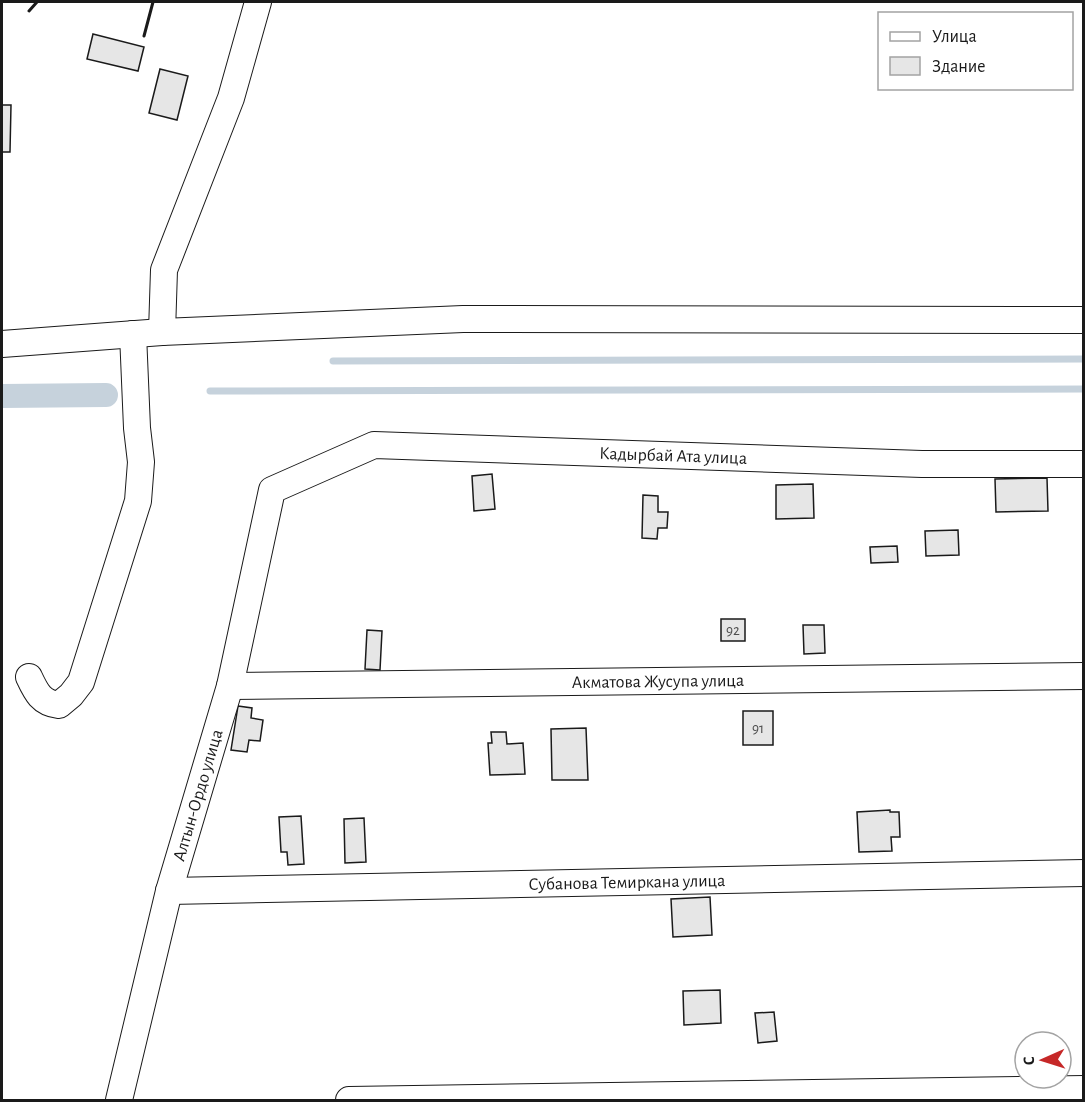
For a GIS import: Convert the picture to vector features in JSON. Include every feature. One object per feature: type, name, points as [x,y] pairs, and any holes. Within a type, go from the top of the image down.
[{"type":"street","points":[[174,332],[164,270],[231,98],[258,2]]},
{"type":"street","points":[[2,344],[133,334],[463,319],[1083,320]]},
{"type":"street","points":[[29,677],[38,695],[45,702],[58,705],[71,695],[81,682],[138,501],[141,462],[137,428],[133,334]]},
{"type":"street","name":"Кадырбай Ата улица","points":[[272,490],[374,445],[910,464],[1083,464]]},
{"type":"street","name":"Алтын-Ордо улица","points":[[119,1101],[169,891],[230,687],[272,490]]},
{"type":"street","name":"Акматова Жусупа улица","points":[[230,687],[1083,676]]},
{"type":"street","name":"Субанова Темиркана улица","points":[[169,891],[1083,873]]},
{"type":"street","points":[[350,1101],[1083,1089]]},
{"type":"building","points":[[93,34],[144,47],[138,71],[87,59]]},
{"type":"building","points":[[160,69],[188,76],[177,120],[149,113]]},
{"type":"building","points":[[2,105],[11,105],[10,152],[2,152]]},
{"type":"building","points":[[492,474],[495,509],[474,511],[472,476]]},
{"type":"building","points":[[1047,478],[1048,511],[996,512],[995,479]]},
{"type":"building","points":[[813,484],[814,518],[776,519],[776,485]]},
{"type":"building","points":[[643,495],[658,496],[658,512],[668,512],[667,528],[658,528],[657,539],[642,538]]},
{"type":"building","points":[[958,530],[959,555],[926,556],[925,531]]},
{"type":"building","points":[[897,546],[898,562],[871,563],[870,547]]},
{"type":"building","points":[[721,619],[745,619],[745,641],[721,641]]},
{"type":"building","points":[[803,625],[824,625],[825,653],[804,654]]},
{"type":"building","points":[[367,630],[382,631],[380,670],[365,669]]},
{"type":"building","points":[[238,706],[252,708],[251,718],[263,720],[260,741],[249,740],[247,752],[231,750]]},
{"type":"building","points":[[743,711],[773,711],[773,745],[743,745]]},
{"type":"building","points":[[586,728],[588,780],[552,780],[551,729]]},
{"type":"building","points":[[491,732],[506,732],[507,744],[523,743],[525,774],[490,775],[488,743],[492,743]]},
{"type":"building","points":[[890,810],[890,812],[899,812],[900,837],[891,837],[892,851],[859,852],[857,812]]},
{"type":"building","points":[[301,816],[304,864],[288,865],[287,852],[281,852],[279,817]]},
{"type":"building","points":[[364,818],[366,862],[345,863],[344,819]]},
{"type":"building","points":[[710,897],[712,935],[673,937],[671,899]]},
{"type":"building","points":[[720,990],[721,1023],[684,1025],[683,991]]},
{"type":"building","points":[[774,1012],[777,1041],[758,1043],[755,1013]]},
{"type":"waterway","points":[[333,361],[1084,359]]},
{"type":"waterway","points":[[210,391],[1084,389]]},
{"type":"waterway","points":[[2,396],[106,395]]},
{"type":"wall","points":[[29,11],[37,2]]},
{"type":"wall","points":[[144,36],[153,2]]}]
